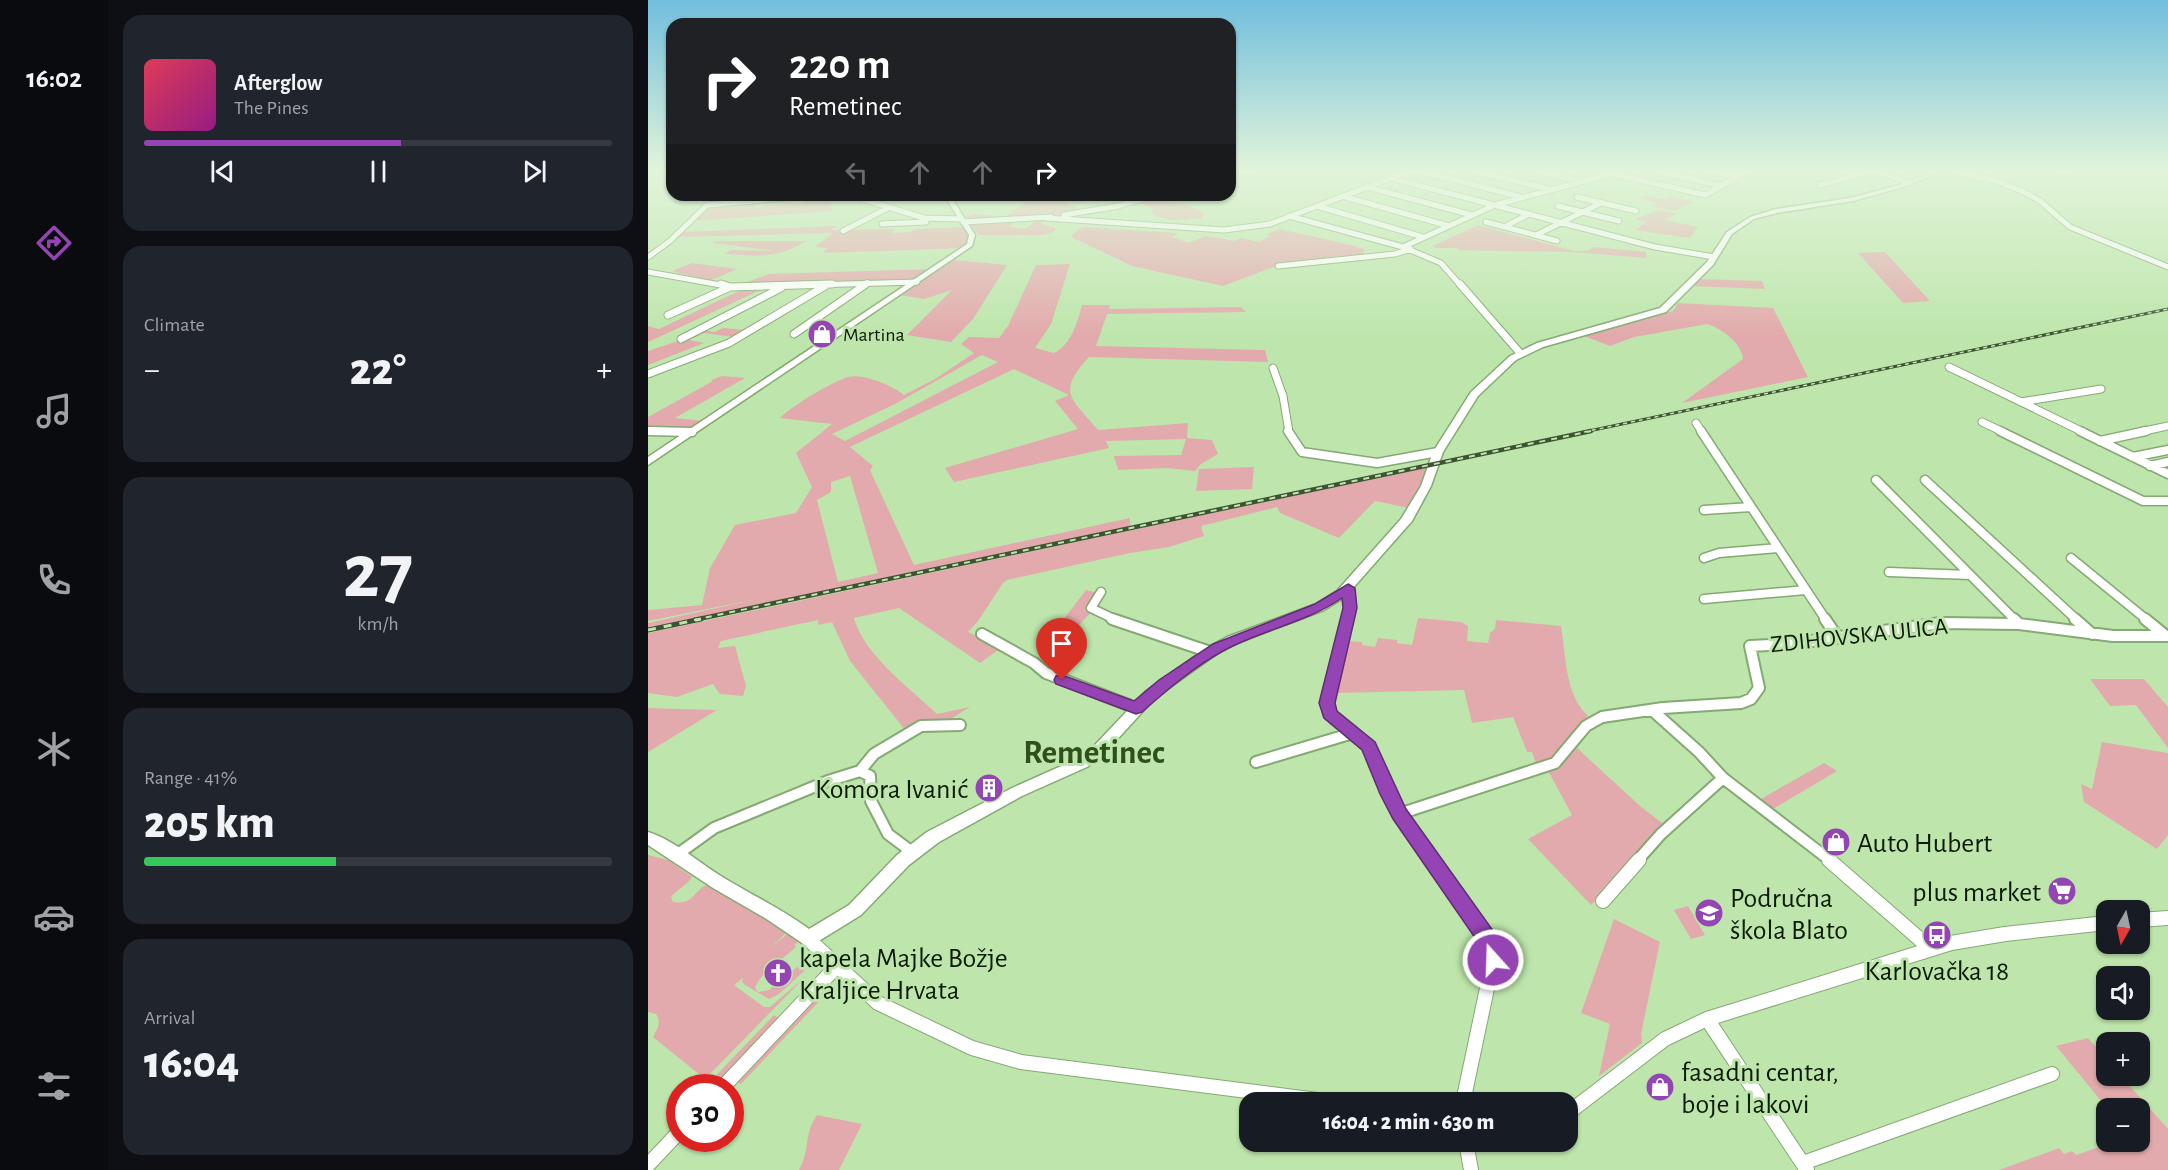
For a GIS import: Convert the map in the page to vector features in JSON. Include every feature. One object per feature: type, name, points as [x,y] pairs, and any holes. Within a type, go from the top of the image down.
[{"type":"main road","points":[[648,462],[971,244],[973,237],[966,226]]},
{"type":"main road","points":[[648,838],[678,854],[707,876],[778,916],[808,939],[860,906],[912,852],[966,818],[1082,763],[1098,750],[1136,708],[1210,652],[1232,640],[1320,607],[1348,588],[1406,521],[1426,486],[1438,452],[1474,394],[1496,372],[1520,353],[1659,312],[1670,305],[1714,257],[1729,233],[1741,226]]},
{"type":"street","points":[[648,257],[686,226]]},
{"type":"street","points":[[843,231],[854,226]]},
{"type":"street","points":[[1167,226],[1231,230],[1261,226]]},
{"type":"street","points":[[1324,226],[1411,249],[1443,264],[1520,353]]},
{"type":"street","points":[[1384,226],[1423,237]]},
{"type":"street","points":[[1403,247],[1449,226]]},
{"type":"street","points":[[1504,226],[1557,241]]},
{"type":"street","points":[[1536,235],[1556,226]]},
{"type":"street","points":[[1571,226],[1655,247],[1714,257]]},
{"type":"street","points":[[2068,226],[2168,267]]},
{"type":"street","points":[[1278,266],[1395,254],[1411,249]]},
{"type":"street","points":[[648,272],[730,287],[916,282]]},
{"type":"street","points":[[648,282],[662,276]]},
{"type":"street","points":[[794,334],[870,282]]},
{"type":"street","points":[[648,375],[729,343],[827,284]]},
{"type":"street","points":[[681,339],[784,286]]},
{"type":"street","points":[[668,315],[730,287]]},
{"type":"street","points":[[1949,367],[2168,474]]},
{"type":"street","points":[[1273,368],[1283,396],[1288,430],[1302,452],[1377,463],[1438,452]]},
{"type":"street","points":[[2020,402],[2101,389]]},
{"type":"street","points":[[1982,422],[2143,501],[2168,501]]},
{"type":"street","points":[[1696,423],[1838,639]]},
{"type":"street","points":[[2100,441],[2168,426]]},
{"type":"street","points":[[648,431],[692,432]]},
{"type":"street","points":[[2133,457],[2168,450]]},
{"type":"street","points":[[2150,465],[2168,462]]},
{"type":"street","points":[[1876,480],[2019,624]]},
{"type":"street","points":[[1925,480],[2092,634]]},
{"type":"street","points":[[1704,510],[1751,507]]},
{"type":"street","points":[[1704,558],[1719,553],[1778,548]]},
{"type":"street","name":"ZDIHOVSKA ULICA","points":[[2071,558],[2167,636]]},
{"type":"street","points":[[1889,572],[1970,575]]},
{"type":"street","points":[[1348,588],[1350,608],[1327,703],[1329,714],[1369,747],[1388,794],[1399,814],[1487,939],[1491,950],[1492,970],[1465,1092]]},
{"type":"street","points":[[1704,599],[1806,590]]},
{"type":"street","points":[[1101,592],[1091,608],[1095,611],[1123,624],[1210,652]]},
{"type":"street","name":"ZDIHOVSKA ULICA","points":[[1652,710],[1748,701],[1760,690],[1750,646],[1838,639],[1927,624],[2019,624],[2092,634],[2167,636]]},
{"type":"street","points":[[982,634],[1034,663],[1046,673],[1136,708]]},
{"type":"street","points":[[1399,814],[1555,763],[1565,756],[1584,728],[1594,720],[1633,711],[1652,710],[1699,752],[1722,778],[1843,871],[1931,949]]},
{"type":"street","points":[[678,854],[714,828],[828,781],[860,771],[874,754],[921,726],[960,726]]},
{"type":"street","points":[[1256,762],[1353,733]]},
{"type":"street","points":[[860,771],[870,776],[871,801],[888,834],[912,852]]},
{"type":"street","points":[[1602,902],[1661,834],[1722,778]]},
{"type":"street","points":[[2150,919],[2168,918]]},
{"type":"street","points":[[1578,1105],[1665,1039],[1707,1019],[1931,949],[2005,934],[2096,924]]},
{"type":"street","points":[[808,939],[878,1003],[972,1048],[1021,1062],[1263,1092]]},
{"type":"street","points":[[735,1074],[836,967]]},
{"type":"street","points":[[1707,1019],[1805,1166],[2052,1074]]},
{"type":"street","points":[[648,1165],[666,1146]]},
{"type":"street","points":[[1468,1152],[1471,1170]]},
{"type":"shaded area","points":[[836,226],[832,230],[895,229],[892,233],[911,232],[914,229],[964,227],[969,238],[963,248],[822,253],[828,248],[815,247],[833,233],[679,237],[684,232]]},
{"type":"shaded area","points":[[971,226],[1010,226],[1008,227],[1026,229],[1030,226],[1047,226],[1055,228],[1055,231],[1044,235],[979,235]]},
{"type":"shaded area","points":[[1480,226],[1574,251],[1587,251],[1594,247],[1646,252],[1646,258],[1573,252],[1459,250],[1433,246]]},
{"type":"shaded area","points":[[1641,226],[1698,227],[1690,238],[1635,230]]},
{"type":"shaded area","points":[[1082,227],[1177,233],[1172,237],[1189,243],[1205,236],[1235,241],[1241,238],[1259,242],[1270,236],[1267,234],[1280,229],[1366,250],[1363,251],[1365,256],[1284,263],[1223,286],[1132,266],[1073,238],[1072,235]]},
{"type":"shaded area","points":[[716,241],[807,241],[776,254],[758,256],[724,254],[731,250],[775,251],[713,243]]},
{"type":"shaded area","points":[[1885,252],[1930,301],[1903,303],[1858,253]]},
{"type":"shaded area","points":[[954,260],[1007,265],[973,319],[951,342],[907,335],[952,290],[924,299],[900,295]]},
{"type":"shaded area","points":[[692,263],[737,269],[709,281],[672,271]]},
{"type":"shaded area","points":[[1070,264],[1051,324],[1035,348],[1054,353],[1069,339],[1076,326],[1082,305],[1110,305],[1109,309],[1241,307],[1246,312],[1107,314],[1096,346],[1265,350],[1268,362],[1089,357],[1079,369],[1070,387],[1075,402],[1098,430],[1188,423],[1187,438],[1212,440],[1218,454],[1201,464],[1195,471],[1167,468],[1118,470],[1114,456],[1181,455],[1186,439],[1106,441],[1109,448],[954,482],[945,468],[1078,429],[1055,401],[1069,395],[1014,369],[850,447],[873,466],[870,470],[914,565],[1130,518],[1130,529],[648,630],[648,623],[762,598],[648,621],[648,610],[702,605],[710,568],[735,525],[796,513],[812,487],[796,453],[832,424],[780,418],[812,395],[848,377],[862,377],[878,381],[904,395],[935,379],[974,353],[961,344],[969,337],[999,338],[1008,326],[1036,265]],"holes":[[[982,355],[998,362],[845,441],[832,434],[895,404]],[[850,476],[878,573],[838,582],[817,500],[831,492],[831,482]]]},
{"type":"shaded area","points":[[933,269],[917,279],[744,287],[739,285],[769,274]]},
{"type":"shaded area","points":[[1700,279],[1762,281],[1765,289],[1691,286]]},
{"type":"shaded area","points":[[767,287],[648,342],[648,326],[659,329],[745,288]]},
{"type":"shaded area","points":[[1678,303],[1773,308],[1808,377],[1682,403],[1743,359],[1739,347],[1724,333],[1707,324],[1634,337],[1610,346],[1584,336],[1673,311]]},
{"type":"shaded area","points":[[723,328],[745,330],[734,337],[704,333],[689,340],[704,343],[648,365],[648,351],[684,339],[701,330],[715,332]]},
{"type":"shaded area","points":[[722,376],[745,378],[675,418],[704,421],[690,430],[648,430],[648,417],[713,381],[711,380]]},
{"type":"shaded area","points":[[1254,467],[1252,489],[1196,491],[1199,469]]},
{"type":"shaded area","points":[[1429,467],[1409,508],[1375,501],[1339,538],[1280,513],[1277,507],[1201,526],[1204,536],[1169,547],[1130,553],[1007,580],[968,632],[1001,648],[980,663],[899,608],[854,618],[867,645],[877,658],[937,714],[970,707],[949,720],[926,722],[906,731],[850,661],[832,622],[818,625],[818,620],[721,641],[718,648],[735,646],[746,686],[743,696],[720,694],[713,684],[677,697],[648,693],[648,633]]},
{"type":"shaded area","points":[[1086,590],[1098,593],[1091,612],[1060,646],[1047,641]]},
{"type":"shaded area","points":[[1418,618],[1461,622],[1468,626],[1467,641],[1488,643],[1490,633],[1495,629],[1496,620],[1561,626],[1571,686],[1580,707],[1588,716],[1564,754],[1537,767],[1532,752],[1527,752],[1513,717],[1472,723],[1464,690],[1336,693],[1348,641],[1362,642],[1362,645],[1375,647],[1378,638],[1397,640],[1397,643],[1412,645]]},
{"type":"shaded area","points":[[2090,679],[2144,679],[2168,707],[2168,748],[2136,705],[2110,706]]},
{"type":"shaded area","points":[[648,708],[717,710],[648,752]]},
{"type":"shaded area","points":[[2102,742],[2168,753],[2168,835],[2157,849],[2084,802],[2081,784],[2092,789]]},
{"type":"shaded area","points":[[1577,748],[1640,806],[1666,826],[1591,905],[1528,839],[1572,815],[1547,769],[1562,762]]},
{"type":"shaded area","points":[[1824,763],[1837,771],[1773,809],[1761,799]]},
{"type":"shaded area","points":[[648,855],[668,860],[692,877],[671,897],[673,902],[690,899],[707,885],[770,921],[786,933],[770,948],[787,934],[798,942],[794,945],[796,947],[762,976],[755,987],[758,992],[769,990],[808,958],[814,962],[779,994],[769,999],[745,985],[742,982],[743,978],[734,985],[764,1007],[770,1007],[805,977],[710,1074],[699,1074],[653,1037],[659,1023],[658,1017],[648,1012]]},
{"type":"shaded area","points":[[1688,906],[1705,935],[1691,939],[1674,910]]},
{"type":"shaded area","points":[[1614,919],[1660,942],[1641,1034],[1642,1043],[1599,1076],[1610,1024],[1581,1013]]},
{"type":"shaded area","points":[[826,984],[828,992],[744,1081],[744,1074],[741,1074]]},
{"type":"shaded area","points":[[774,1015],[780,1019],[727,1074],[717,1074]]},
{"type":"shaded area","points":[[2088,1038],[2096,1047],[2096,1086],[2130,1086],[2141,1098],[2099,1098],[2056,1046]]},
{"type":"shaded area","points":[[2150,1109],[2168,1129],[2168,1170],[1999,1170],[2059,1148],[2064,1154],[2072,1151],[2076,1155],[2096,1148],[2096,1152],[2150,1152]]},
{"type":"shaded area","points":[[817,1115],[862,1124],[839,1170],[799,1170],[805,1155],[810,1129]]},
{"type":"railway","points":[[1584,432],[2168,309]]},
{"type":"railway","points":[[694,620],[1591,431]]},
{"type":"railway","points":[[648,630],[701,619]]},
{"type":"place","name":"Martina","points":[[822,334]]},
{"type":"place","name":"Komora Ivanić","points":[[989,788]]},
{"type":"place","name":"Auto Hubert","points":[[1836,842]]},
{"type":"place","name":"plus market","points":[[2062,891]]},
{"type":"place","name":"Područna škola Blato","points":[[1709,913]]},
{"type":"place","name":"Karlovačka 18","points":[[1937,935]]},
{"type":"place","name":"kapela Majke Božje Kraljice Hrvata","points":[[778,973]]},
{"type":"place","name":"fasadni centar, boje i lakovi","points":[[1660,1087]]},
{"type":"district","name":"Remetinec","points":[[1094,751]]},
{"type":"route","points":[[1062,680],[1136,708],[1150,695],[1218,647],[1320,607],[1348,588],[1351,598],[1350,608],[1327,703],[1329,714],[1369,747],[1388,794],[1399,814],[1487,939],[1493,960]]}]
